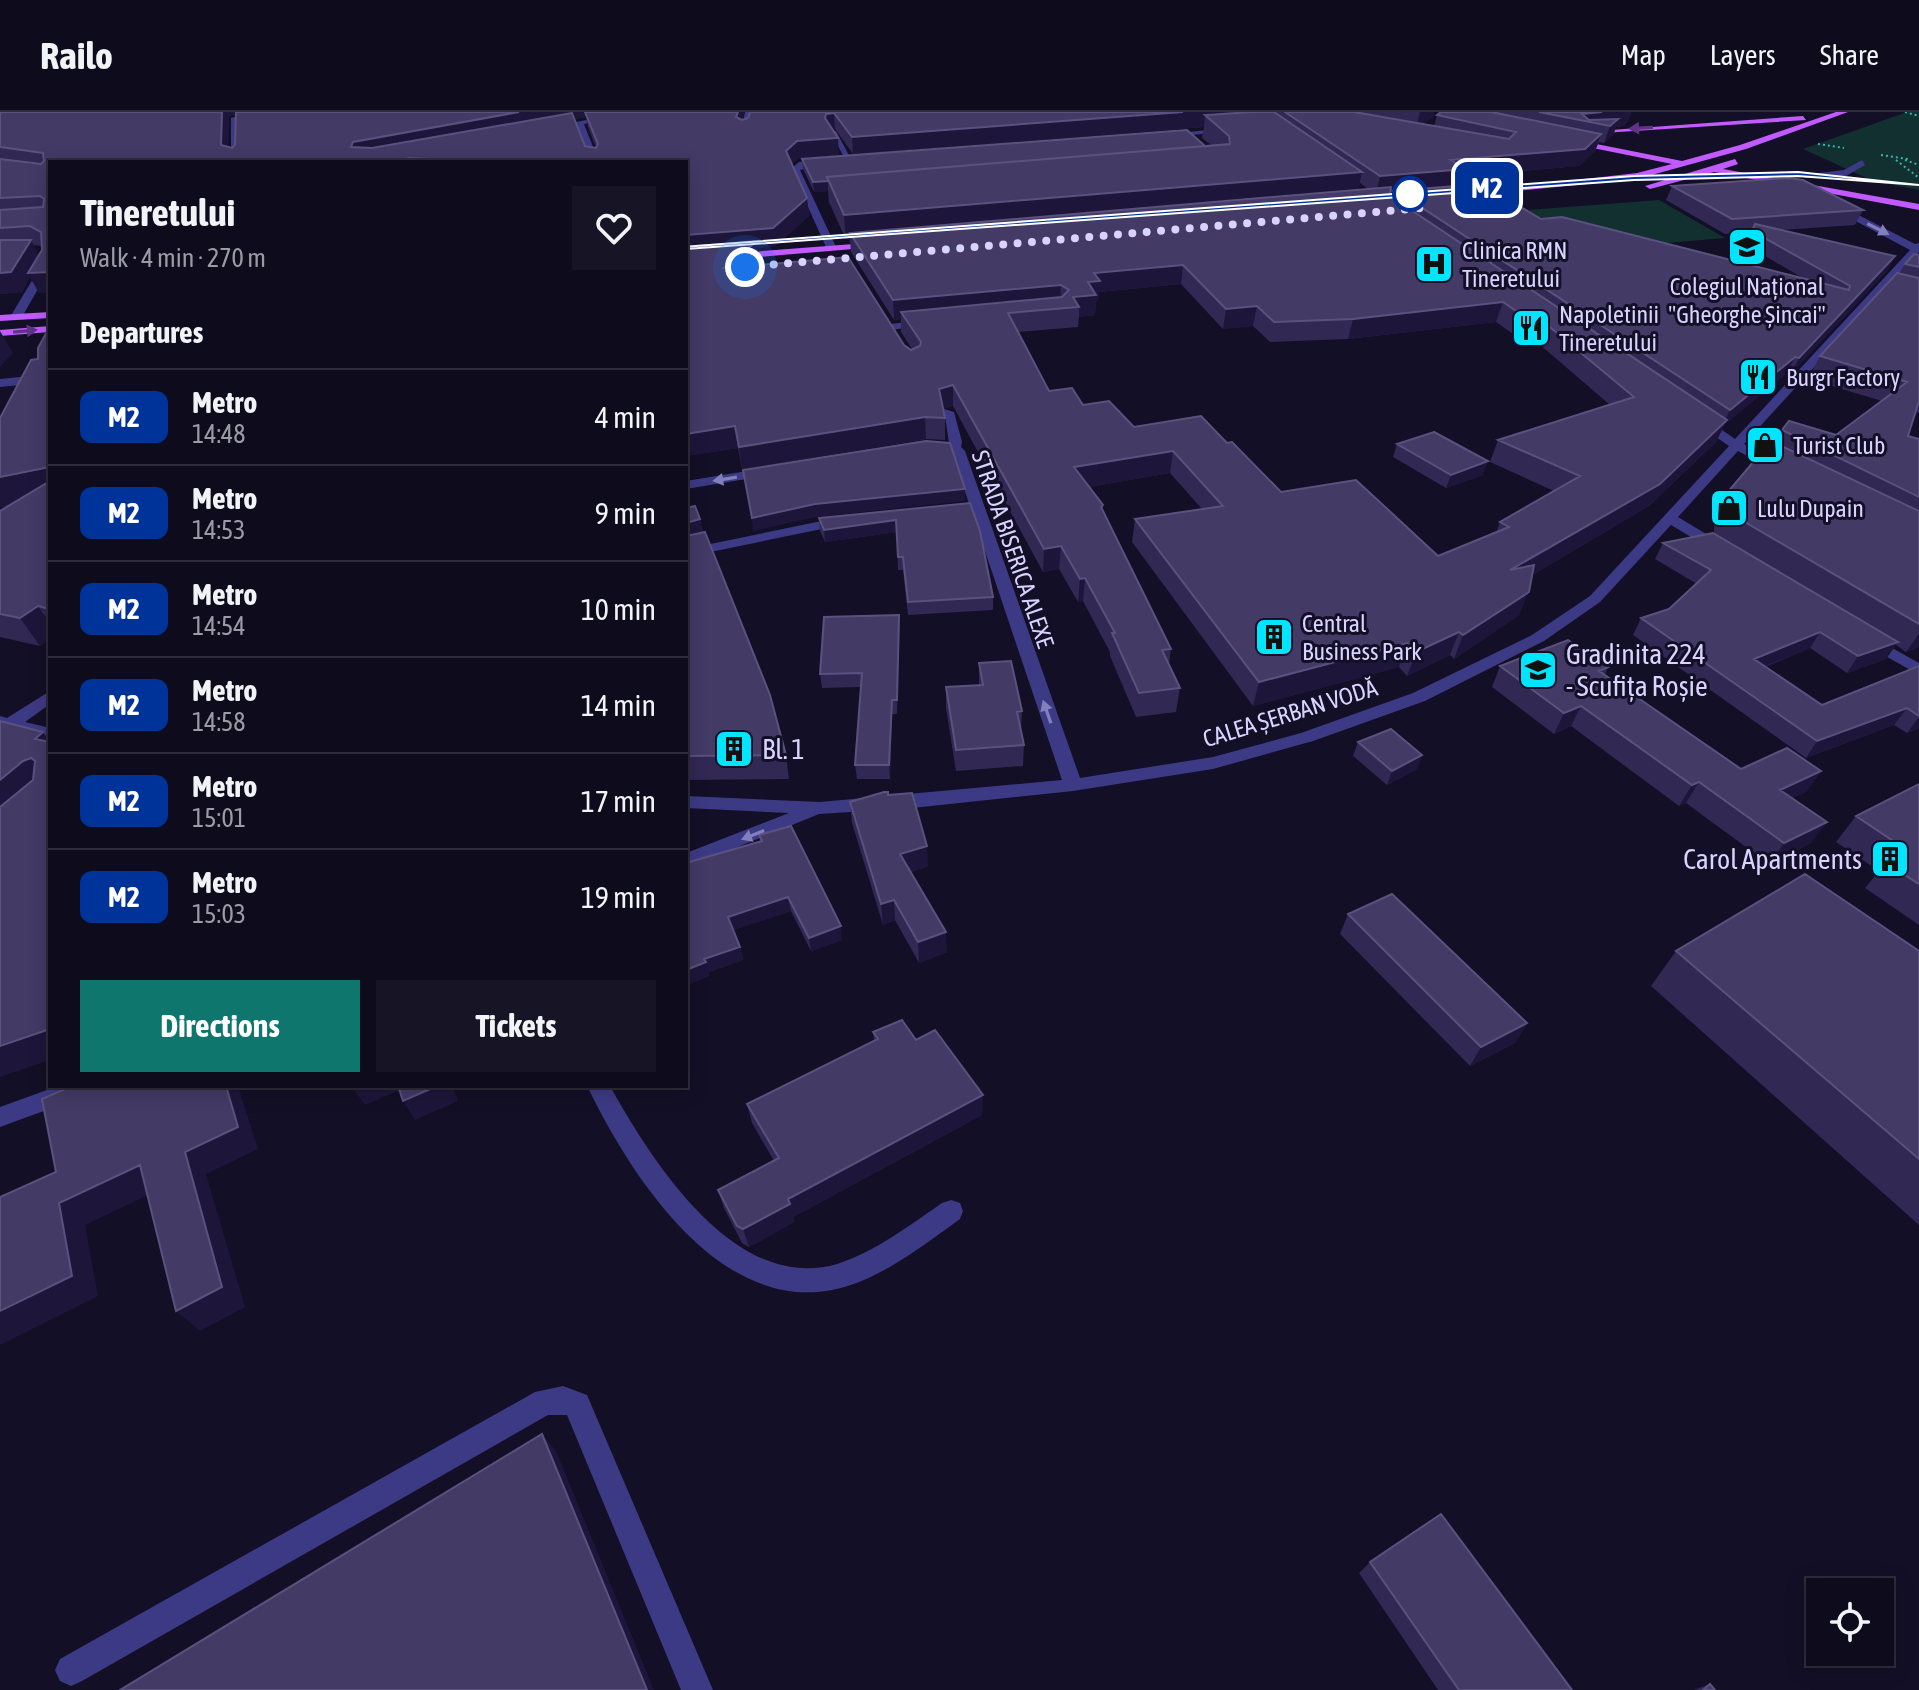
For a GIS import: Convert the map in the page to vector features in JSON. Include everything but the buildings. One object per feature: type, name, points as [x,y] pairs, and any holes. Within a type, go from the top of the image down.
[{"type":"main road","points":[[1461,193],[1619,179],[1743,147],[1844,112]]},
{"type":"main road","points":[[1583,132],[1830,117]]},
{"type":"main road","points":[[1569,129],[1627,141]]},
{"type":"main road","points":[[1566,140],[1919,207]]},
{"type":"main road","points":[[1581,143],[1610,159]]},
{"type":"main road","points":[[1707,184],[1637,189],[1735,162],[1743,147]]},
{"type":"main road","points":[[1680,151],[1749,164]]},
{"type":"main road","points":[[1619,179],[1622,174],[1620,167]]},
{"type":"main road","points":[[1763,167],[1919,197]]},
{"type":"main road","points":[[1720,183],[1790,183]]},
{"type":"main road","points":[[1468,204],[1546,197]]},
{"type":"main road","points":[[688,260],[885,243]]},
{"type":"main road","points":[[688,272],[890,254]]},
{"type":"main road","points":[[0,318],[48,315]]},
{"type":"main road","points":[[0,333],[48,329]]},
{"type":"street","points":[[235,160],[234,120],[260,112]]},
{"type":"street","points":[[533,131],[640,112]]},
{"type":"street","points":[[745,132],[749,112]]},
{"type":"street","points":[[579,122],[594,160]]},
{"type":"street","points":[[1157,135],[1243,129]]},
{"type":"street","points":[[833,133],[849,159]]},
{"type":"street","points":[[1188,133],[1199,143]]},
{"type":"street","points":[[831,247],[796,166],[864,158]]},
{"type":"street","points":[[1805,175],[1846,173],[1862,163]]},
{"type":"street","points":[[1790,183],[1918,247]]},
{"type":"street","points":[[808,198],[824,196]]},
{"type":"street","name":"CALEA ȘERBAN VODĂ","points":[[688,802],[820,808],[985,796],[1073,785],[1213,763],[1265,750],[1419,697],[1538,638],[1581,612],[1888,288],[1918,247]]},
{"type":"street","points":[[16,317],[47,256]]},
{"type":"street","points":[[881,315],[897,340]]},
{"type":"street","points":[[889,327],[936,323]]},
{"type":"street","points":[[0,383],[48,378]]},
{"type":"street","points":[[948,412],[956,442],[954,448]]},
{"type":"street","points":[[1686,412],[1736,445],[1800,478]]},
{"type":"street","name":"STRADA BISERICA ALEXE","points":[[911,449],[936,445],[958,451],[970,507],[1073,785]]},
{"type":"street","points":[[688,485],[791,468]]},
{"type":"street","points":[[688,553],[817,524],[862,518]]},
{"type":"street","points":[[1670,518],[1735,558]]},
{"type":"street","points":[[1853,630],[1919,670]]},
{"type":"street","points":[[5,723],[48,697]]},
{"type":"street","points":[[5,723],[48,734]]},
{"type":"street","points":[[688,860],[820,808]]},
{"type":"street","points":[[0,1117],[80,1088]]},
{"type":"street","points":[[599,1088],[621,1131],[688,1220],[721,1248],[760,1271],[795,1281],[832,1278],[894,1251],[951,1211]]},
{"type":"street","points":[[71,1670],[545,1402],[563,1400],[577,1405],[697,1690]]},
{"type":"path","points":[[1905,112],[1919,116]]},
{"type":"path","points":[[1896,160],[1919,178]]},
{"type":"path","points":[[1902,160],[1919,165]]},
{"type":"green space","points":[[1907,112],[1919,112],[1919,190],[1873,181],[1803,149]]},
{"type":"green space","points":[[1659,200],[1725,238],[1631,246],[1559,231],[1528,210]]},
{"type":"metro line","name":"M2","points":[[688,247],[1634,178],[1798,174],[1919,185]]},
{"type":"place","name":"Colegiul Național \"Gheorghe Șincai\"","points":[[1747,247]]},
{"type":"place","name":"Clinica RMN Tineretului","points":[[1434,264]]},
{"type":"place","name":"Napoletinii Tineretului","points":[[1531,328]]},
{"type":"place","name":"Burgr Factory","points":[[1758,377]]},
{"type":"place","name":"Turist Club","points":[[1765,445]]},
{"type":"place","name":"Lulu Dupain","points":[[1729,508]]},
{"type":"place","name":"Central Business Park","points":[[1274,637]]},
{"type":"place","name":"Gradinita 224 - Scufița Roșie","points":[[1538,670]]},
{"type":"place","name":"Bl. 1","points":[[734,749]]},
{"type":"place","name":"Carol Apartments","points":[[1890,859]]},
{"type":"route","points":[[745,267],[1421,208],[1410,194]]}]
